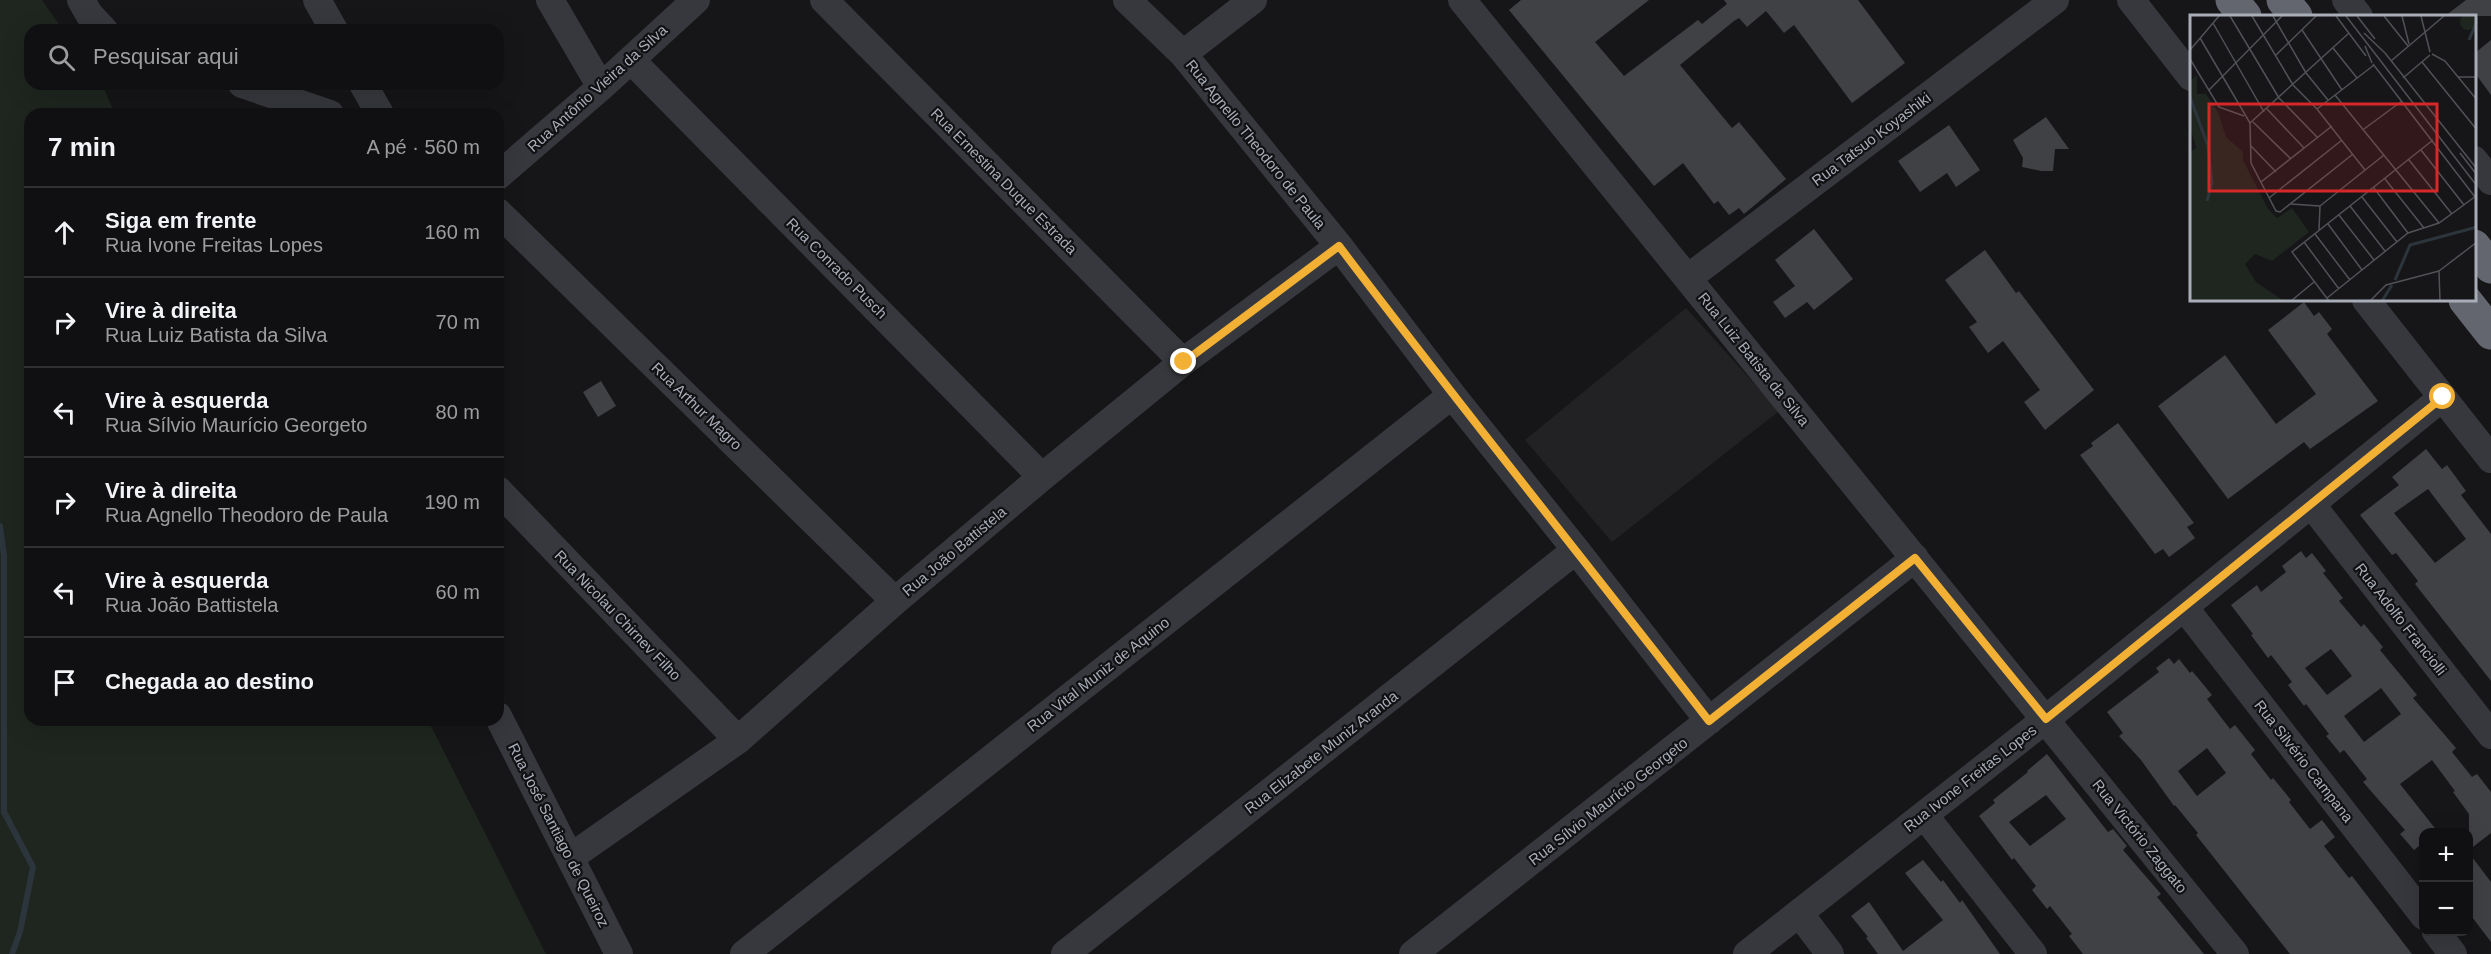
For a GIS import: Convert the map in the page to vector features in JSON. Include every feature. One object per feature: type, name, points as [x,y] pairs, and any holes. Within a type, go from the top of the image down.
[{"type":"highway","points":[[2232,0],[2244,15]]},
{"type":"highway","points":[[2283,0],[2295,15]]},
{"type":"highway","points":[[2476,247],[2491,267]]},
{"type":"highway","points":[[2467,302],[2491,333]]},
{"type":"street","points":[[81,0],[98,24]]},
{"type":"street","points":[[317,0],[331,24]]},
{"type":"street","points":[[550,0],[601,87]]},
{"type":"street","name":"Rua Antônio Vieira da Silva","points":[[504,171],[601,87],[696,0]]},
{"type":"street","name":"Rua Ernestina Duque Estrada","points":[[824,0],[1184,362]]},
{"type":"street","name":"Rua Agnello Theodoro de Paula","points":[[1127,0],[1183,54],[1339,246],[1452,395],[1709,721]]},
{"type":"street","points":[[1183,54],[1253,0]]},
{"type":"street","name":"Rua Luiz Batista da Silva","points":[[1462,0],[2046,719]]},
{"type":"street","name":"Rua Tatsuo Koyashiki","points":[[1688,278],[2055,0]]},
{"type":"street","points":[[2130,0],[2190,76]]},
{"type":"street","points":[[2346,0],[2359,15]]},
{"type":"street","name":"Rua Conrado Pusch","points":[[631,60],[1042,477]]},
{"type":"street","points":[[260,90],[312,108]]},
{"type":"street","points":[[366,90],[377,108]]},
{"type":"street","points":[[2476,161],[2491,181]]},
{"type":"street","name":"Rua Arthur Magro","points":[[504,218],[895,600]]},
{"type":"street","name":"Rua João Battistela","points":[[571,857],[738,740],[895,600],[1042,477],[1184,362],[1339,246]]},
{"type":"street","points":[[2369,302],[2491,459]]},
{"type":"street","name":"Rua Vital Muniz de Aquino","points":[[744,954],[1452,395]]},
{"type":"street","name":"Rua Ivone Freitas Lopes","points":[[1747,954],[2046,719],[2443,397]]},
{"type":"street","name":"Rua Nicolau Chirnev Filho","points":[[504,496],[738,740]]},
{"type":"street","name":"Rua Adolfo Franciolli","points":[[2311,504],[2491,735]]},
{"type":"street","name":"Rua Elizabete Muniz Aranda","points":[[1065,954],[1576,550]]},
{"type":"street","name":"Rua Sílvio Maurício Georgeto","points":[[1413,954],[1915,558]]},
{"type":"street","name":"Rua Silvério Campana","points":[[2184,607],[2419,910]]},
{"type":"street","name":"Rua Victório Zaggato","points":[[2046,719],[2235,954]]},
{"type":"street","name":"Rua José Santiago de Queiroz","points":[[503,726],[619,954]]},
{"type":"street","points":[[1924,815],[2033,954]]},
{"type":"street","points":[[1799,913],[1830,954]]},
{"type":"street","points":[[2439,936],[2453,954]]},
{"type":"shaded area","points":[[0,0],[42,0],[59,24],[24,24],[24,90],[105,90],[112,108],[24,108],[24,726],[431,726],[546,954],[0,954]]},
{"type":"shaded area","points":[[1686,308],[1779,411],[1612,542],[1525,440]]},
{"type":"building","points":[[1521,0],[1649,0],[1595,42],[1624,76],[1698,20],[1702,24],[1727,4],[1724,0],[1858,0],[1905,63],[1852,103],[1794,25],[1784,33],[1766,11],[1747,27],[1739,18],[1734,21],[1680,65],[1732,128],[1739,122],[1786,179],[1744,214],[1739,208],[1729,215],[1718,201],[1714,204],[1683,163],[1654,186],[1509,10]]},
{"type":"building","points":[[2466,0],[2491,0],[2491,16],[2446,15]]},
{"type":"building","points":[[2491,40],[2491,95],[2476,74],[2476,52]]},
{"type":"building","points":[[2046,117],[2069,149],[2055,149],[2053,171],[2022,167],[2023,158],[2013,140]]},
{"type":"building","points":[[1949,125],[1980,170],[1956,187],[1947,173],[1920,192],[1898,161]]},
{"type":"building","points":[[1814,229],[1853,279],[1814,310],[1807,302],[1785,318],[1773,302],[1795,286],[1775,260]]},
{"type":"building","points":[[1985,250],[2016,293],[2019,291],[2094,390],[2045,430],[2024,402],[2040,390],[2003,341],[1988,353],[1969,327],[1977,322],[1945,280]]},
{"type":"building","points":[[2304,302],[2314,316],[2319,312],[2332,329],[2327,334],[2378,401],[2310,449],[2304,442],[2228,499],[2158,406],[2225,355],[2276,424],[2316,394],[2268,330]]},
{"type":"building","points":[[601,381],[616,406],[598,417],[583,392]]},
{"type":"building","points":[[2118,423],[2194,523],[2187,527],[2195,538],[2169,557],[2163,549],[2155,554],[2080,455],[2093,446],[2091,443]]},
{"type":"building","points":[[2426,449],[2442,469],[2447,465],[2466,491],[2461,495],[2491,534],[2491,681],[2415,584],[2418,581],[2396,553],[2392,555],[2360,515],[2399,485],[2392,477]],"holes":[[[2428,489],[2466,539],[2435,563],[2394,513]]]},
{"type":"building","points":[[2301,551],[2306,558],[2312,553],[2326,571],[2323,573],[2343,598],[2339,601],[2361,627],[2364,624],[2383,647],[2380,650],[2417,695],[2413,698],[2456,748],[2452,752],[2472,777],[2477,774],[2491,792],[2491,833],[2473,847],[2473,828],[2469,828],[2469,814],[2432,760],[2400,784],[2435,828],[2419,828],[2419,846],[2414,850],[2400,834],[2405,830],[2363,782],[2367,779],[2344,750],[2340,753],[2326,736],[2329,734],[2288,685],[2292,682],[2271,655],[2268,658],[2251,635],[2253,634],[2231,605],[2257,585],[2261,592],[2286,572],[2282,566]],"holes":[[[2331,649],[2352,676],[2327,695],[2305,668]],[[2381,688],[2401,714],[2364,742],[2344,716]]]},
{"type":"building","points":[[2169,658],[2174,664],[2179,659],[2190,673],[2192,671],[2212,695],[2207,699],[2230,729],[2235,725],[2255,750],[2251,754],[2271,780],[2273,778],[2291,800],[2289,802],[2310,829],[2322,820],[2335,837],[2324,846],[2349,878],[2352,876],[2412,954],[2290,954],[2196,835],[2198,833],[2174,806],[2141,760],[2119,736],[2123,733],[2107,712],[2159,672],[2156,668]],"holes":[[[2207,748],[2226,773],[2197,796],[2178,771]]]},
{"type":"building","points":[[2047,754],[2108,832],[2113,829],[2127,846],[2123,850],[2161,894],[2157,897],[2204,954],[2083,954],[2069,936],[2072,934],[2050,906],[2047,909],[2032,890],[2036,886],[2014,858],[2012,860],[1979,816],[1995,803],[1993,800]],"holes":[[[2046,795],[2066,819],[2030,846],[2009,822]]]},
{"type":"building","points":[[2473,858],[2491,882],[2491,942],[2473,918]]},
{"type":"building","points":[[1923,860],[1941,882],[1943,880],[1960,903],[1962,900],[2000,954],[1878,954],[1851,916],[1869,902],[1903,951],[1943,920],[1905,873]]},
{"type":"waterway","points":[[0,526],[4,556],[4,812],[33,867],[20,932],[12,954]]},
{"type":"route","points":[[1184,362],[1339,246],[1452,395],[1709,721],[1915,558],[2046,719],[2443,397]]}]
